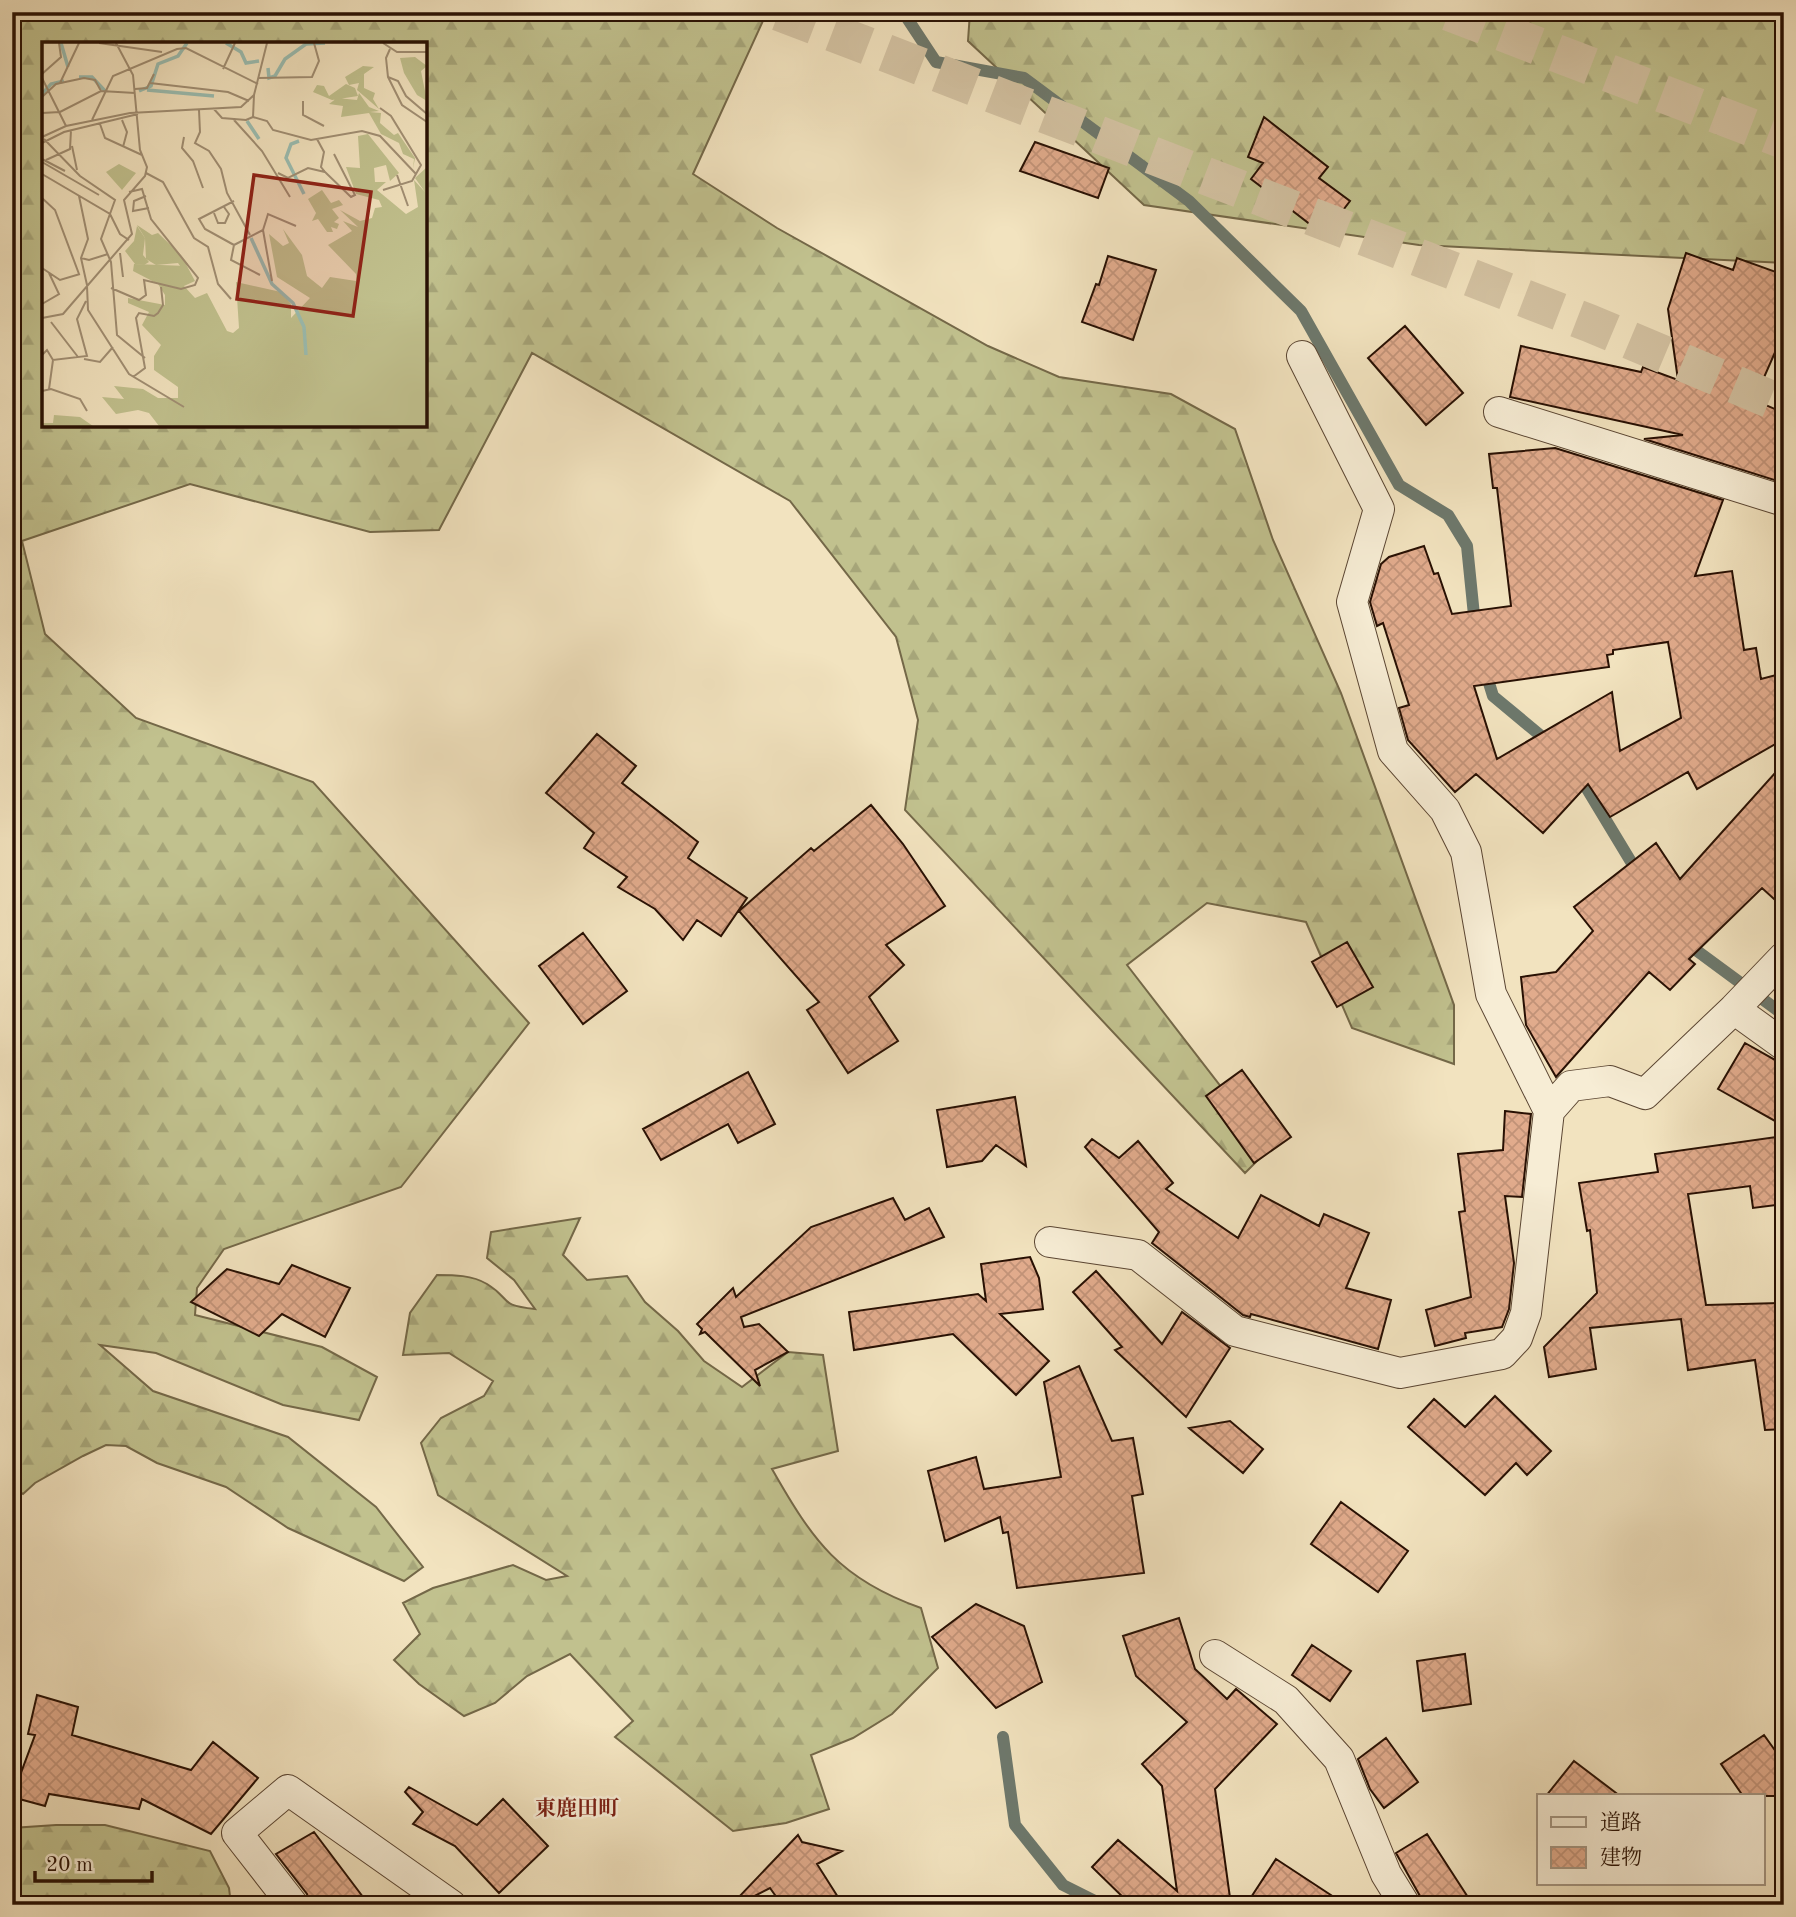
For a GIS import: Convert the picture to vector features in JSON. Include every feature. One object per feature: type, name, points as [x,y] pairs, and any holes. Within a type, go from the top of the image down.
[{"type":"street","points":[[1050,1242],[1138,1255],[1185,1289],[1235,1331],[1400,1373],[1502,1354],[1517,1338],[1526,1314],[1549,1111],[1491,994],[1466,852],[1445,810],[1393,751],[1352,602],[1379,509],[1302,356]]},
{"type":"street","points":[[1499,412],[1784,500]]},
{"type":"street","points":[[1549,1111],[1571,1086],[1610,1081],[1644,1094],[1734,1009],[1784,957]]},
{"type":"street","points":[[1734,1009],[1784,1045]]},
{"type":"street","points":[[1215,1655],[1286,1700],[1339,1759],[1386,1874],[1405,1905]]},
{"type":"street","points":[[293,1905],[237,1833],[288,1790],[451,1905]]},
{"type":"green space","points":[[12,12],[767,12],[693,174],[777,228],[988,346],[1059,377],[1171,394],[1235,429],[1273,540],[1341,693],[1454,1005],[1454,1064],[1352,1028],[1306,922],[1207,903],[1127,965],[1269,1149],[1245,1173],[905,810],[918,720],[896,637],[790,501],[532,353],[439,530],[370,532],[190,484],[22,541],[45,634],[136,718],[313,782],[529,1023],[401,1187],[224,1249],[197,1288],[195,1315],[322,1347],[377,1377],[359,1420],[283,1405],[156,1353],[100,1345],[153,1391],[288,1437],[376,1507],[423,1567],[404,1581],[288,1528],[226,1487],[157,1463],[126,1446],[106,1445],[35,1483],[23,1494],[12,1486]]},
{"type":"green space","points":[[970,12],[1784,12],[1784,263],[1419,245],[1144,205],[968,41]]},
{"type":"green space","points":[[580,1218],[563,1255],[587,1280],[627,1276],[645,1302],[678,1331],[704,1361],[742,1387],[788,1352],[823,1355],[838,1451],[772,1469],[801,1517],[831,1555],[869,1584],[921,1608],[938,1668],[892,1714],[853,1738],[811,1755],[829,1809],[786,1823],[733,1831],[615,1737],[633,1721],[570,1654],[527,1676],[495,1703],[464,1716],[419,1684],[394,1660],[420,1634],[403,1603],[433,1588],[513,1565],[546,1580],[567,1576],[438,1495],[421,1443],[441,1418],[484,1396],[493,1381],[449,1353],[403,1355],[410,1313],[437,1275],[475,1279],[487,1284],[510,1304],[535,1309],[514,1280],[487,1258],[491,1232]]},
{"type":"green space","points":[[105,1825],[210,1851],[229,1888],[231,1905],[12,1905],[12,1828]]},
{"type":"building","points":[[1264,117],[1328,167],[1319,178],[1350,201],[1324,235],[1251,179],[1263,163],[1248,157]]},
{"type":"building","points":[[1035,142],[1109,168],[1098,198],[1020,171]]},
{"type":"building","points":[[1686,253],[1733,270],[1737,258],[1784,275],[1784,332],[1754,400],[1784,413],[1784,483],[1644,439],[1683,435],[1510,397],[1521,346],[1641,372],[1643,367],[1678,380],[1668,309]]},
{"type":"building","points":[[1108,256],[1156,270],[1133,340],[1082,322],[1096,284],[1099,285]]},
{"type":"building","points":[[1405,326],[1463,393],[1426,425],[1368,358]]},
{"type":"building","points":[[1555,448],[1723,500],[1695,576],[1732,571],[1744,650],[1756,648],[1761,679],[1784,673],[1784,739],[1697,789],[1688,772],[1610,817],[1588,784],[1543,833],[1476,774],[1455,792],[1408,740],[1399,708],[1409,705],[1383,623],[1377,626],[1370,602],[1381,564],[1389,557],[1424,546],[1434,574],[1438,573],[1452,614],[1511,606],[1497,488],[1493,488],[1489,454]],"holes":[[[1668,642],[1681,718],[1620,751],[1612,692],[1497,759],[1474,686],[1609,667],[1607,655],[1613,654],[1613,650]]]},
{"type":"building","points":[[597,734],[636,766],[622,783],[698,842],[688,858],[747,898],[721,936],[697,920],[683,940],[655,909],[618,887],[627,877],[584,848],[594,833],[546,793]]},
{"type":"building","points":[[1784,763],[1784,908],[1762,888],[1689,959],[1695,964],[1670,990],[1649,972],[1556,1077],[1526,1025],[1521,977],[1556,972],[1593,931],[1574,907],[1656,843],[1680,879]]},
{"type":"building","points":[[871,805],[903,844],[945,906],[886,945],[904,965],[869,997],[898,1041],[848,1073],[807,1010],[819,1002],[739,911],[811,848],[814,851]]},
{"type":"building","points":[[583,933],[627,991],[583,1024],[539,966]]},
{"type":"building","points":[[1347,942],[1373,987],[1337,1007],[1312,962]]},
{"type":"building","points":[[1745,1043],[1784,1065],[1784,1126],[1718,1089]]},
{"type":"building","points":[[1242,1070],[1291,1137],[1254,1163],[1206,1096]]},
{"type":"building","points":[[748,1072],[775,1124],[738,1143],[728,1124],[661,1160],[643,1129]]},
{"type":"building","points":[[1015,1097],[1026,1166],[996,1145],[982,1161],[947,1167],[937,1110]]},
{"type":"building","points":[[1505,1111],[1531,1114],[1522,1197],[1505,1196],[1514,1263],[1509,1309],[1502,1327],[1465,1333],[1466,1338],[1435,1346],[1426,1310],[1471,1297],[1459,1212],[1465,1211],[1458,1154],[1503,1150]]},
{"type":"building","points":[[1784,1136],[1784,1204],[1753,1208],[1750,1186],[1688,1194],[1706,1305],[1784,1303],[1784,1429],[1765,1430],[1755,1360],[1688,1370],[1681,1319],[1590,1328],[1596,1369],[1549,1377],[1544,1347],[1597,1293],[1590,1230],[1587,1231],[1579,1183],[1658,1172],[1655,1154]]},
{"type":"building","points":[[1092,1139],[1119,1158],[1138,1141],[1173,1183],[1166,1189],[1238,1238],[1261,1195],[1319,1226],[1324,1214],[1369,1233],[1346,1288],[1391,1300],[1378,1349],[1251,1314],[1250,1317],[1243,1315],[1152,1243],[1159,1232],[1085,1147]]},
{"type":"building","points":[[893,1198],[905,1220],[929,1208],[944,1237],[741,1317],[744,1327],[759,1324],[788,1352],[755,1370],[760,1386],[705,1332],[700,1334],[702,1329],[697,1324],[733,1288],[736,1297],[811,1227]]},
{"type":"building","points":[[1030,1257],[1039,1278],[1043,1309],[1000,1314],[1049,1361],[1016,1395],[953,1334],[854,1350],[849,1312],[978,1294],[986,1301],[981,1264]]},
{"type":"building","points":[[292,1265],[350,1288],[325,1337],[282,1314],[259,1336],[191,1302],[227,1269],[279,1284]]},
{"type":"building","points":[[1096,1271],[1162,1344],[1182,1312],[1230,1348],[1186,1417],[1115,1350],[1122,1347],[1073,1292]]},
{"type":"building","points":[[1079,1366],[1112,1441],[1133,1438],[1143,1494],[1132,1496],[1144,1573],[1017,1588],[1008,1532],[1003,1533],[1000,1517],[945,1541],[928,1471],[976,1457],[984,1489],[1061,1477],[1044,1382]]},
{"type":"building","points":[[1495,1396],[1551,1451],[1527,1475],[1516,1463],[1485,1495],[1408,1427],[1434,1399],[1465,1427]]},
{"type":"building","points":[[1230,1421],[1263,1449],[1243,1473],[1189,1428]]},
{"type":"building","points":[[1341,1502],[1408,1551],[1378,1592],[1311,1544]]},
{"type":"building","points":[[976,1604],[1024,1626],[1042,1682],[996,1708],[932,1637]]},
{"type":"building","points":[[1179,1618],[1195,1669],[1227,1699],[1236,1689],[1277,1724],[1215,1789],[1231,1905],[1131,1905],[1092,1867],[1118,1840],[1177,1891],[1162,1786],[1142,1764],[1187,1722],[1136,1676],[1123,1636]]},
{"type":"building","points":[[1312,1645],[1351,1671],[1330,1701],[1292,1675]]},
{"type":"building","points":[[1465,1654],[1471,1704],[1423,1711],[1417,1661]]},
{"type":"building","points":[[37,1695],[78,1707],[72,1735],[191,1770],[213,1742],[258,1778],[211,1834],[142,1799],[139,1809],[49,1794],[45,1806],[12,1797],[35,1735],[28,1734]]},
{"type":"building","points":[[1764,1735],[1784,1763],[1784,1796],[1742,1794],[1721,1764]]},
{"type":"building","points":[[1386,1738],[1418,1782],[1384,1808],[1370,1789],[1358,1759]]},
{"type":"building","points":[[1574,1761],[1617,1794],[1548,1794]]},
{"type":"building","points":[[409,1787],[477,1825],[503,1799],[548,1846],[499,1893],[455,1846],[413,1824],[423,1812],[405,1792]]},
{"type":"building","points":[[314,1832],[369,1905],[310,1905],[307,1894],[276,1854]]},
{"type":"building","points":[[1427,1834],[1473,1905],[1425,1905],[1396,1853]]},
{"type":"building","points":[[798,1835],[802,1842],[842,1851],[817,1864],[843,1905],[782,1905],[770,1888],[739,1904],[736,1900]]},
{"type":"building","points":[[1276,1859],[1346,1905],[1246,1905]]},
{"type":"waterway","points":[[903,12],[936,62],[1024,78],[1189,201],[1301,311],[1399,485],[1448,515],[1467,546],[1475,625]]},
{"type":"waterway","points":[[1485,670],[1493,696],[1552,745]]},
{"type":"waterway","points":[[1578,774],[1639,875]]},
{"type":"waterway","points":[[1685,942],[1784,1015]]},
{"type":"waterway","points":[[1003,1737],[1015,1825],[1063,1885],[1103,1905]]},
{"type":"tunnel","points":[[779,12],[1589,323],[1784,405]]},
{"type":"tunnel","points":[[1449,12],[1784,140]]},
{"type":"district","name":"東鹿田町","points":[[577,1808]]}]
